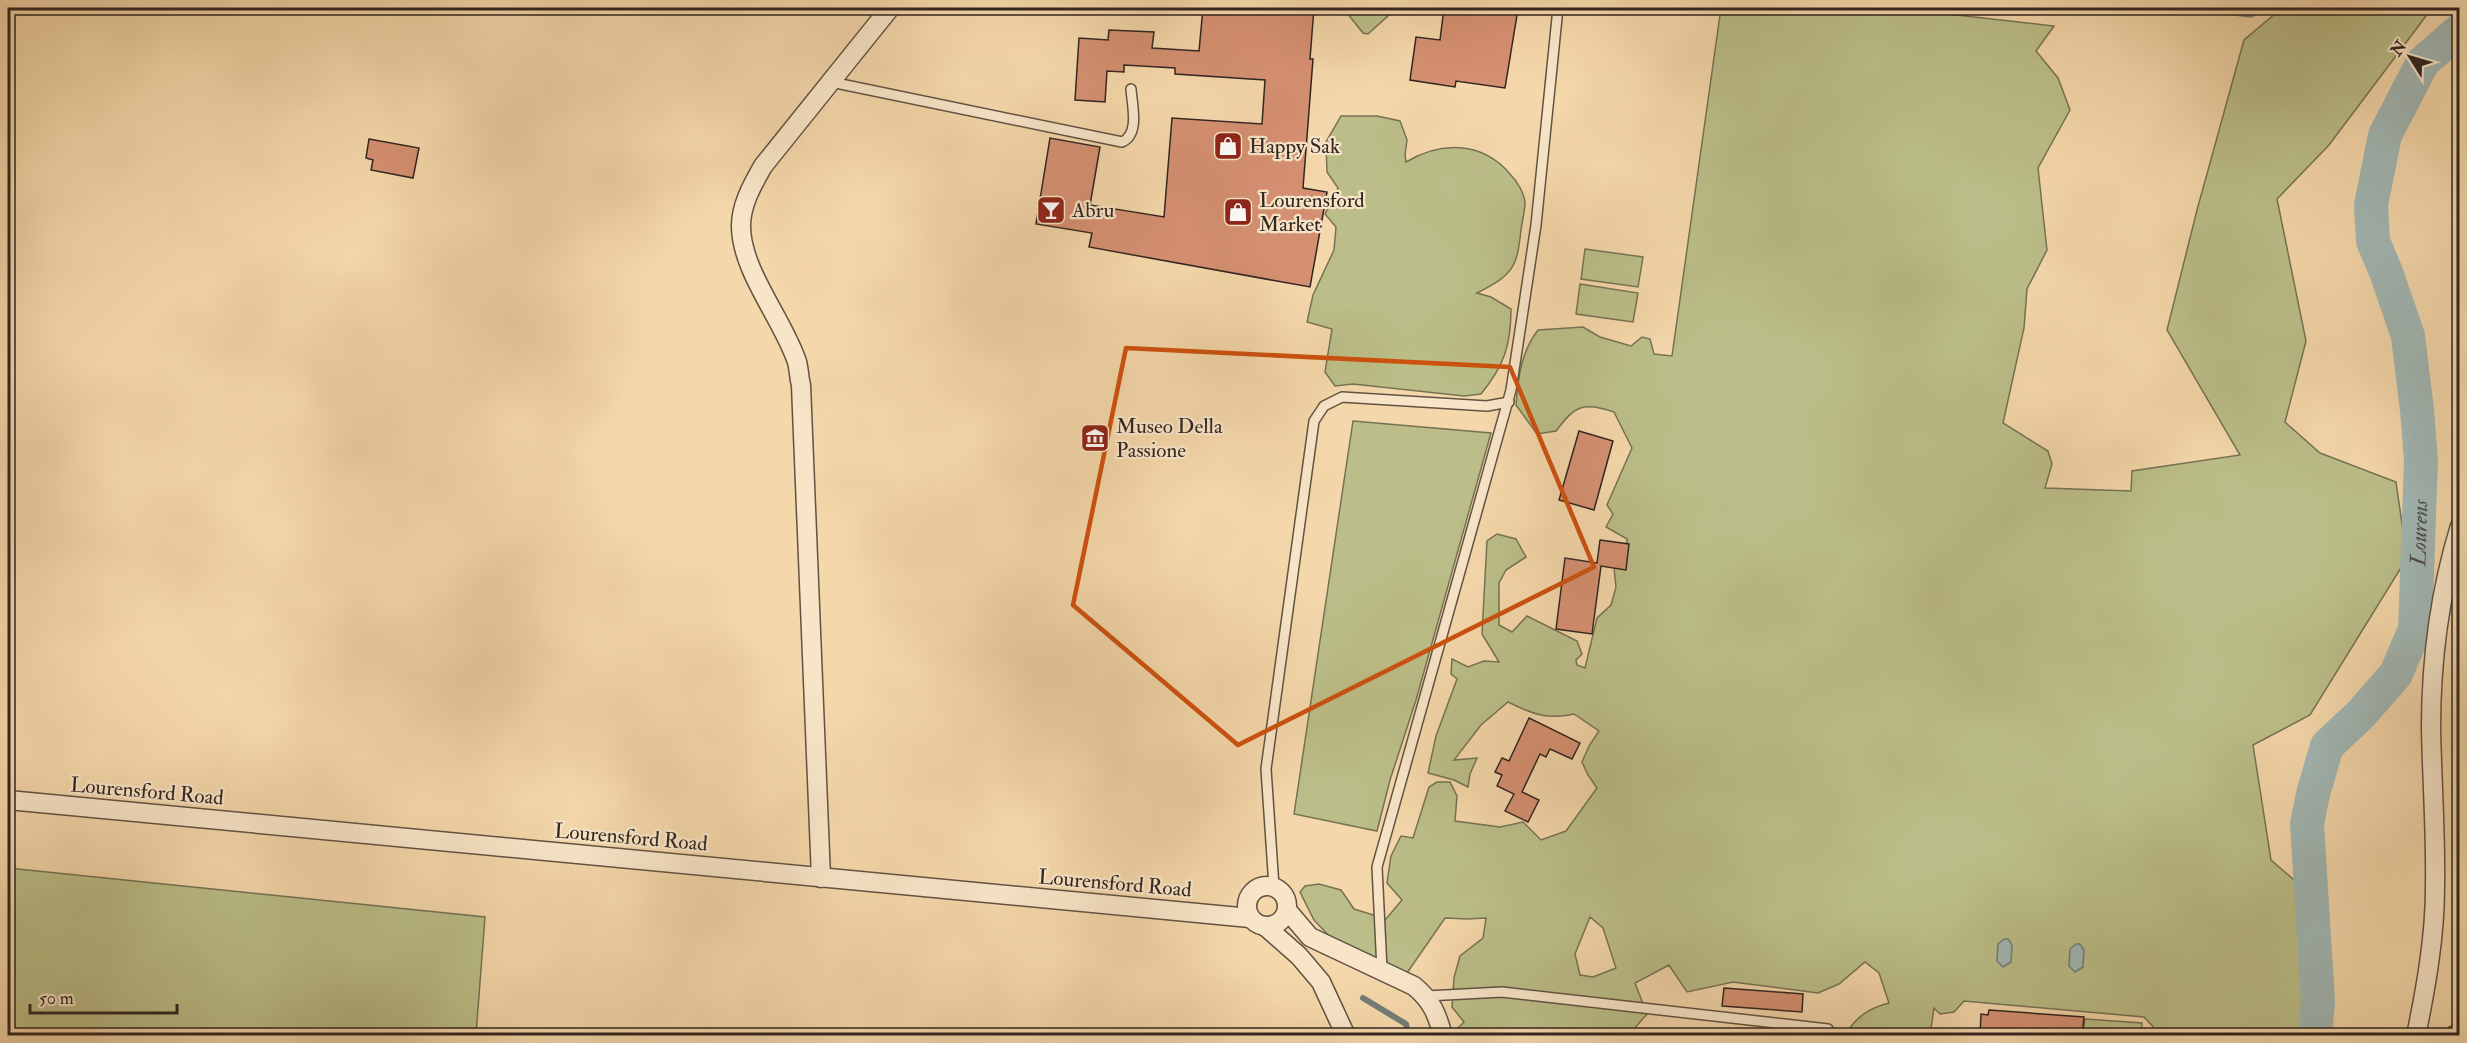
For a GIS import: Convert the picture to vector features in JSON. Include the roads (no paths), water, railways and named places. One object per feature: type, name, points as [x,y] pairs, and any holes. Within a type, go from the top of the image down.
[{"type":"street","points":[[821,878],[801,385],[797,363],[752,267],[745,248],[741,224],[750,189],[763,166],[890,8]]},
{"type":"street","points":[[2416,1035],[2428,978],[2435,888],[2431,726],[2433,674],[2444,583],[2460,526]]},
{"type":"street","name":"Lourensford Road","points":[[8,800],[1258,922]]},
{"type":"street","points":[[1258,922],[1275,925],[1283,919],[1287,910],[1286,900],[1274,887],[1257,889],[1250,895],[1247,910],[1258,922],[1299,956],[1322,982],[1346,1035]]},
{"type":"street","points":[[1287,910],[1310,937],[1408,982],[1426,996],[1436,1010],[1443,1035]]},
{"type":"street","points":[[2453,1035],[2460,1033]]},
{"type":"lane","points":[[1382,970],[1377,867],[1509,402],[1536,225],[1558,8]]},
{"type":"lane","points":[[831,82],[1122,142],[1128,140],[1132,131],[1131,89]]},
{"type":"lane","points":[[1274,887],[1266,770],[1314,421],[1324,406],[1341,397],[1487,406],[1509,402]]},
{"type":"lane","points":[[1426,996],[1502,992],[1828,1029]]},
{"type":"water","points":[[2176,8],[2273,8],[2251,17]]},
{"type":"water","points":[[2008,939],[2012,945],[2011,962],[2003,967],[1997,961],[1998,944]]},
{"type":"water","points":[[2080,944],[2084,950],[2083,967],[2075,972],[2069,966],[2070,949]]},
{"type":"waterway","name":"Lourens","points":[[2315,1036],[2318,1002],[2307,824],[2313,794],[2327,746],[2361,714],[2396,674],[2415,629],[2421,460],[2417,410],[2408,336],[2373,241],[2371,205],[2385,135],[2423,62],[2460,30]]},
{"type":"waterway","points":[[1363,998],[1406,1024],[1408,1036]]},
{"type":"place","name":"Happy Sak","points":[[1228,146]]},
{"type":"place","name":"Abru","points":[[1051,210]]},
{"type":"place","name":"Lourensford Market","points":[[1238,212]]},
{"type":"place","name":"Museo Della Passione","points":[[1095,438]]}]
